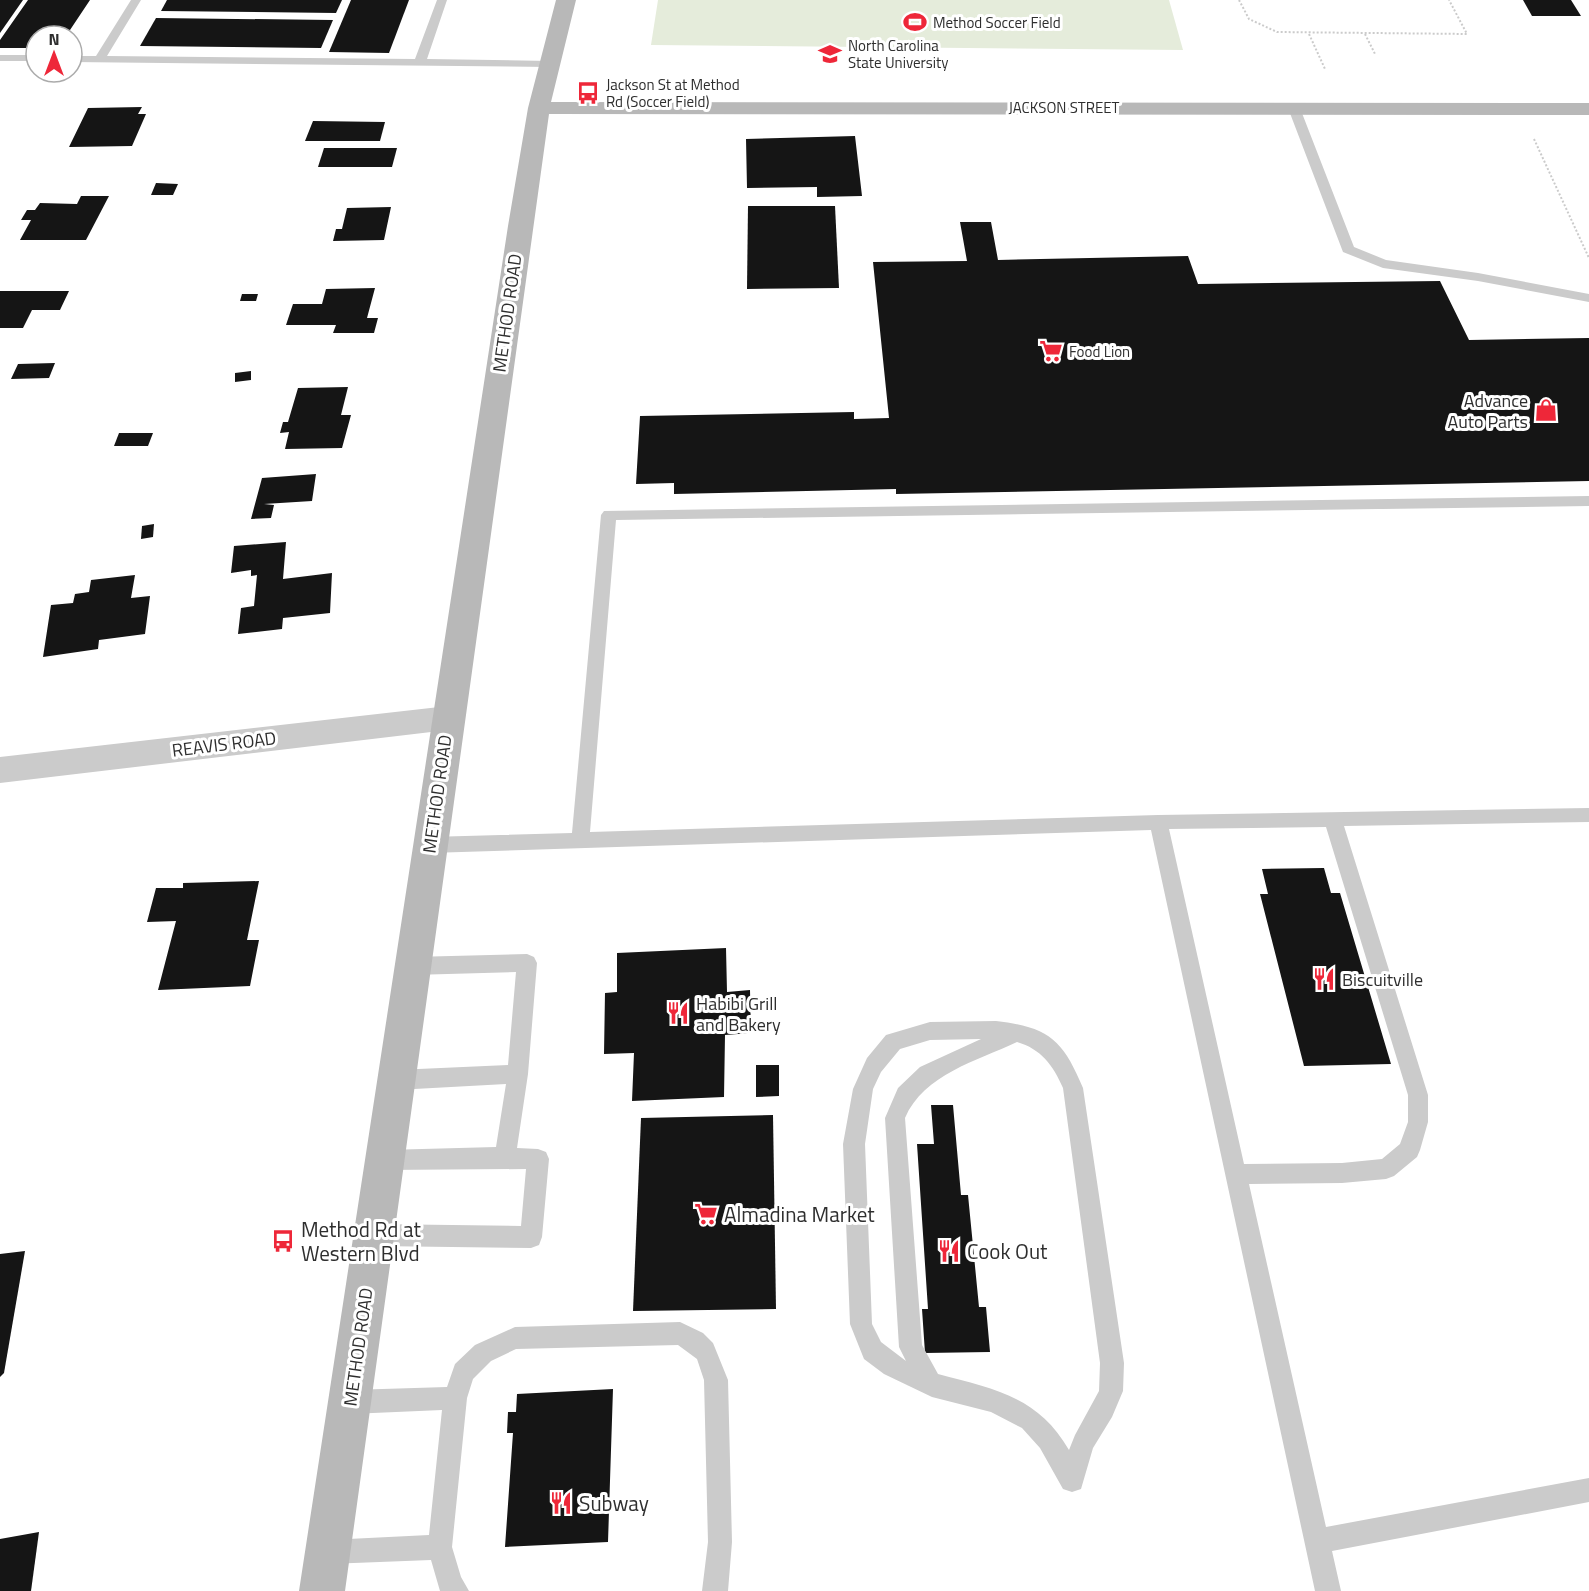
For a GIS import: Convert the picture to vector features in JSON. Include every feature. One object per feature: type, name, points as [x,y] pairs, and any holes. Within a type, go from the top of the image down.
[{"type":"street","name":"METHOD ROAD","points":[[322,1591],[514,266],[539,108],[566,0]]},
{"type":"street","name":"JACKSON STREET","points":[[539,108],[1589,109]]},
{"type":"street","name":"REAVIS ROAD","points":[[0,770],[448,718]]},
{"type":"lane","points":[[100,59],[136,0]]},
{"type":"lane","points":[[420,62],[442,0]]},
{"type":"lane","points":[[0,58],[24,58]]},
{"type":"lane","points":[[84,58],[550,64]]},
{"type":"lane","points":[[1294,108],[1348,249],[1383,264],[1478,277],[1589,298]]},
{"type":"lane","points":[[580,841],[609,515],[1589,501]]},
{"type":"lane","points":[[429,845],[1158,822],[1589,815]]},
{"type":"lane","points":[[1236,1174],[1342,1173],[1386,1169],[1409,1150],[1419,1122],[1418,1095],[1333,819]]},
{"type":"lane","points":[[1158,822],[1328,1591]]},
{"type":"lane","points":[[412,966],[527,963],[518,1074],[505,1157]]},
{"type":"lane","points":[[930,1031],[1018,1031],[1049,1046],[1067,1068],[1073,1088],[1112,1363],[1111,1392],[1104,1409],[1083,1443],[1072,1480],[1051,1443],[1031,1420],[993,1399],[932,1385],[894,1368],[873,1352],[861,1324],[854,1144],[863,1089],[874,1065],[893,1042],[930,1031]]},
{"type":"lane","points":[[932,1385],[911,1347],[895,1118],[905,1095],[927,1074],[1018,1031]]},
{"type":"lane","points":[[396,1080],[518,1074]]},
{"type":"lane","points":[[374,1235],[531,1237],[538,1159],[505,1157],[385,1160]]},
{"type":"lane","points":[[456,1591],[450,1584],[440,1547],[455,1398],[463,1372],[483,1353],[515,1338],[680,1333],[699,1342],[712,1359],[716,1380],[720,1542],[716,1591]]},
{"type":"lane","points":[[350,1402],[455,1398]]},
{"type":"lane","points":[[1316,1541],[1589,1490]]},
{"type":"lane","points":[[327,1552],[440,1547]]},
{"type":"path","points":[[1239,0],[1249,19],[1277,32],[1467,34],[1449,0]]},
{"type":"path","points":[[1309,34],[1324,69]]},
{"type":"path","points":[[1365,34],[1375,54]]},
{"type":"path","points":[[1519,109],[1589,258]]},
{"type":"green space","name":"Method Soccer Field","points":[[658,0],[1169,0],[1183,50],[651,45]]},
{"type":"building","points":[[0,0],[23,0],[0,33]]},
{"type":"building","points":[[28,0],[90,0],[74,24],[24,24],[24,48],[0,48],[0,40]]},
{"type":"building","points":[[167,0],[342,0],[336,13],[161,11]]},
{"type":"building","points":[[351,0],[409,0],[389,53],[329,52]]},
{"type":"building","points":[[1523,0],[1571,0],[1581,16],[1532,16]]},
{"type":"building","points":[[156,18],[333,20],[321,48],[140,46]]},
{"type":"building","points":[[142,107],[138,114],[146,114],[132,146],[69,147],[88,108]]},
{"type":"building","points":[[313,121],[385,122],[380,141],[305,141]]},
{"type":"building","points":[[855,136],[862,196],[817,197],[817,187],[747,188],[746,139]]},
{"type":"building","points":[[324,148],[397,148],[392,167],[318,167]]},
{"type":"building","points":[[156,183],[178,184],[173,195],[151,195]]},
{"type":"building","points":[[81,196],[109,196],[86,240],[20,240],[31,220],[21,220],[27,210],[35,210],[40,203],[77,204]]},
{"type":"building","points":[[748,206],[835,206],[839,288],[747,289]]},
{"type":"building","points":[[391,207],[384,240],[333,241],[336,229],[342,229],[347,208]]},
{"type":"building","points":[[960,222],[991,222],[998,260],[1188,256],[1198,284],[1440,281],[1469,340],[1589,338],[1589,481],[896,494],[896,489],[674,494],[674,483],[636,484],[640,416],[854,412],[854,419],[889,418],[873,262],[967,261]]},
{"type":"building","points":[[375,288],[367,318],[378,318],[374,333],[333,333],[336,325],[286,325],[293,304],[322,304],[326,289]]},
{"type":"building","points":[[0,291],[69,291],[60,310],[32,310],[23,328],[0,328]]},
{"type":"building","points":[[242,294],[258,294],[256,301],[240,301]]},
{"type":"building","points":[[55,363],[49,378],[11,379],[18,364]]},
{"type":"building","points":[[251,371],[251,380],[235,382],[235,373]]},
{"type":"building","points":[[348,387],[341,415],[351,415],[342,448],[285,449],[289,432],[280,433],[283,422],[288,422],[298,388]]},
{"type":"building","points":[[119,433],[153,433],[148,446],[114,446]]},
{"type":"building","points":[[316,474],[312,501],[264,504],[274,505],[271,518],[251,519],[262,478]]},
{"type":"building","points":[[154,524],[153,537],[141,539],[142,526]]},
{"type":"building","points":[[286,542],[283,579],[332,573],[330,613],[283,618],[282,629],[238,634],[241,608],[254,606],[257,575],[251,576],[251,570],[231,573],[234,546]]},
{"type":"building","points":[[135,575],[131,598],[150,596],[145,634],[99,640],[98,649],[43,657],[51,605],[73,603],[75,594],[89,592],[91,580]]},
{"type":"building","name":"Biscuitville","points":[[1324,868],[1331,893],[1340,893],[1391,1064],[1304,1066],[1260,894],[1268,894],[1262,869]]},
{"type":"building","points":[[259,881],[247,940],[259,940],[250,986],[158,990],[176,921],[147,922],[156,888],[183,888],[183,883]]},
{"type":"building","name":"Habibi Grill and Bakery","points":[[726,948],[727,992],[750,990],[751,1033],[725,1035],[724,1097],[632,1101],[634,1053],[604,1054],[605,993],[617,992],[617,953]]},
{"type":"building","points":[[756,1065],[779,1065],[779,1096],[756,1097]]},
{"type":"building","name":"Cook Out","points":[[931,1105],[953,1105],[961,1195],[968,1195],[979,1307],[986,1307],[990,1352],[925,1353],[922,1309],[928,1309],[917,1144],[934,1144]]},
{"type":"building","name":"Almadina Market","points":[[773,1115],[776,1309],[633,1311],[641,1118]]},
{"type":"building","points":[[25,1251],[4,1373],[0,1377],[0,1254]]},
{"type":"building","points":[[613,1389],[608,1542],[505,1547],[513,1433],[507,1433],[508,1412],[516,1412],[517,1394]]},
{"type":"building","points":[[39,1532],[31,1591],[0,1591],[0,1539]]},
{"type":"place","name":"Method Soccer Field","points":[[915,22]]},
{"type":"place","name":"North Carolina State University","points":[[830,54]]},
{"type":"place","name":"Jackson St at Method Rd (Soccer Field)","points":[[588,93]]},
{"type":"place","name":"Food Lion","points":[[1051,351]]},
{"type":"place","name":"Advance Auto Parts","points":[[1546,410]]},
{"type":"place","name":"Biscuitville","points":[[1324,979]]},
{"type":"place","name":"Habibi Grill and Bakery","points":[[678,1013]]},
{"type":"place","name":"Almadina Market","points":[[706,1214]]},
{"type":"place","name":"Method Rd at Western Blvd","points":[[283,1241]]},
{"type":"place","name":"Cook Out","points":[[949,1251]]},
{"type":"place","name":"Subway","points":[[561,1503]]}]
